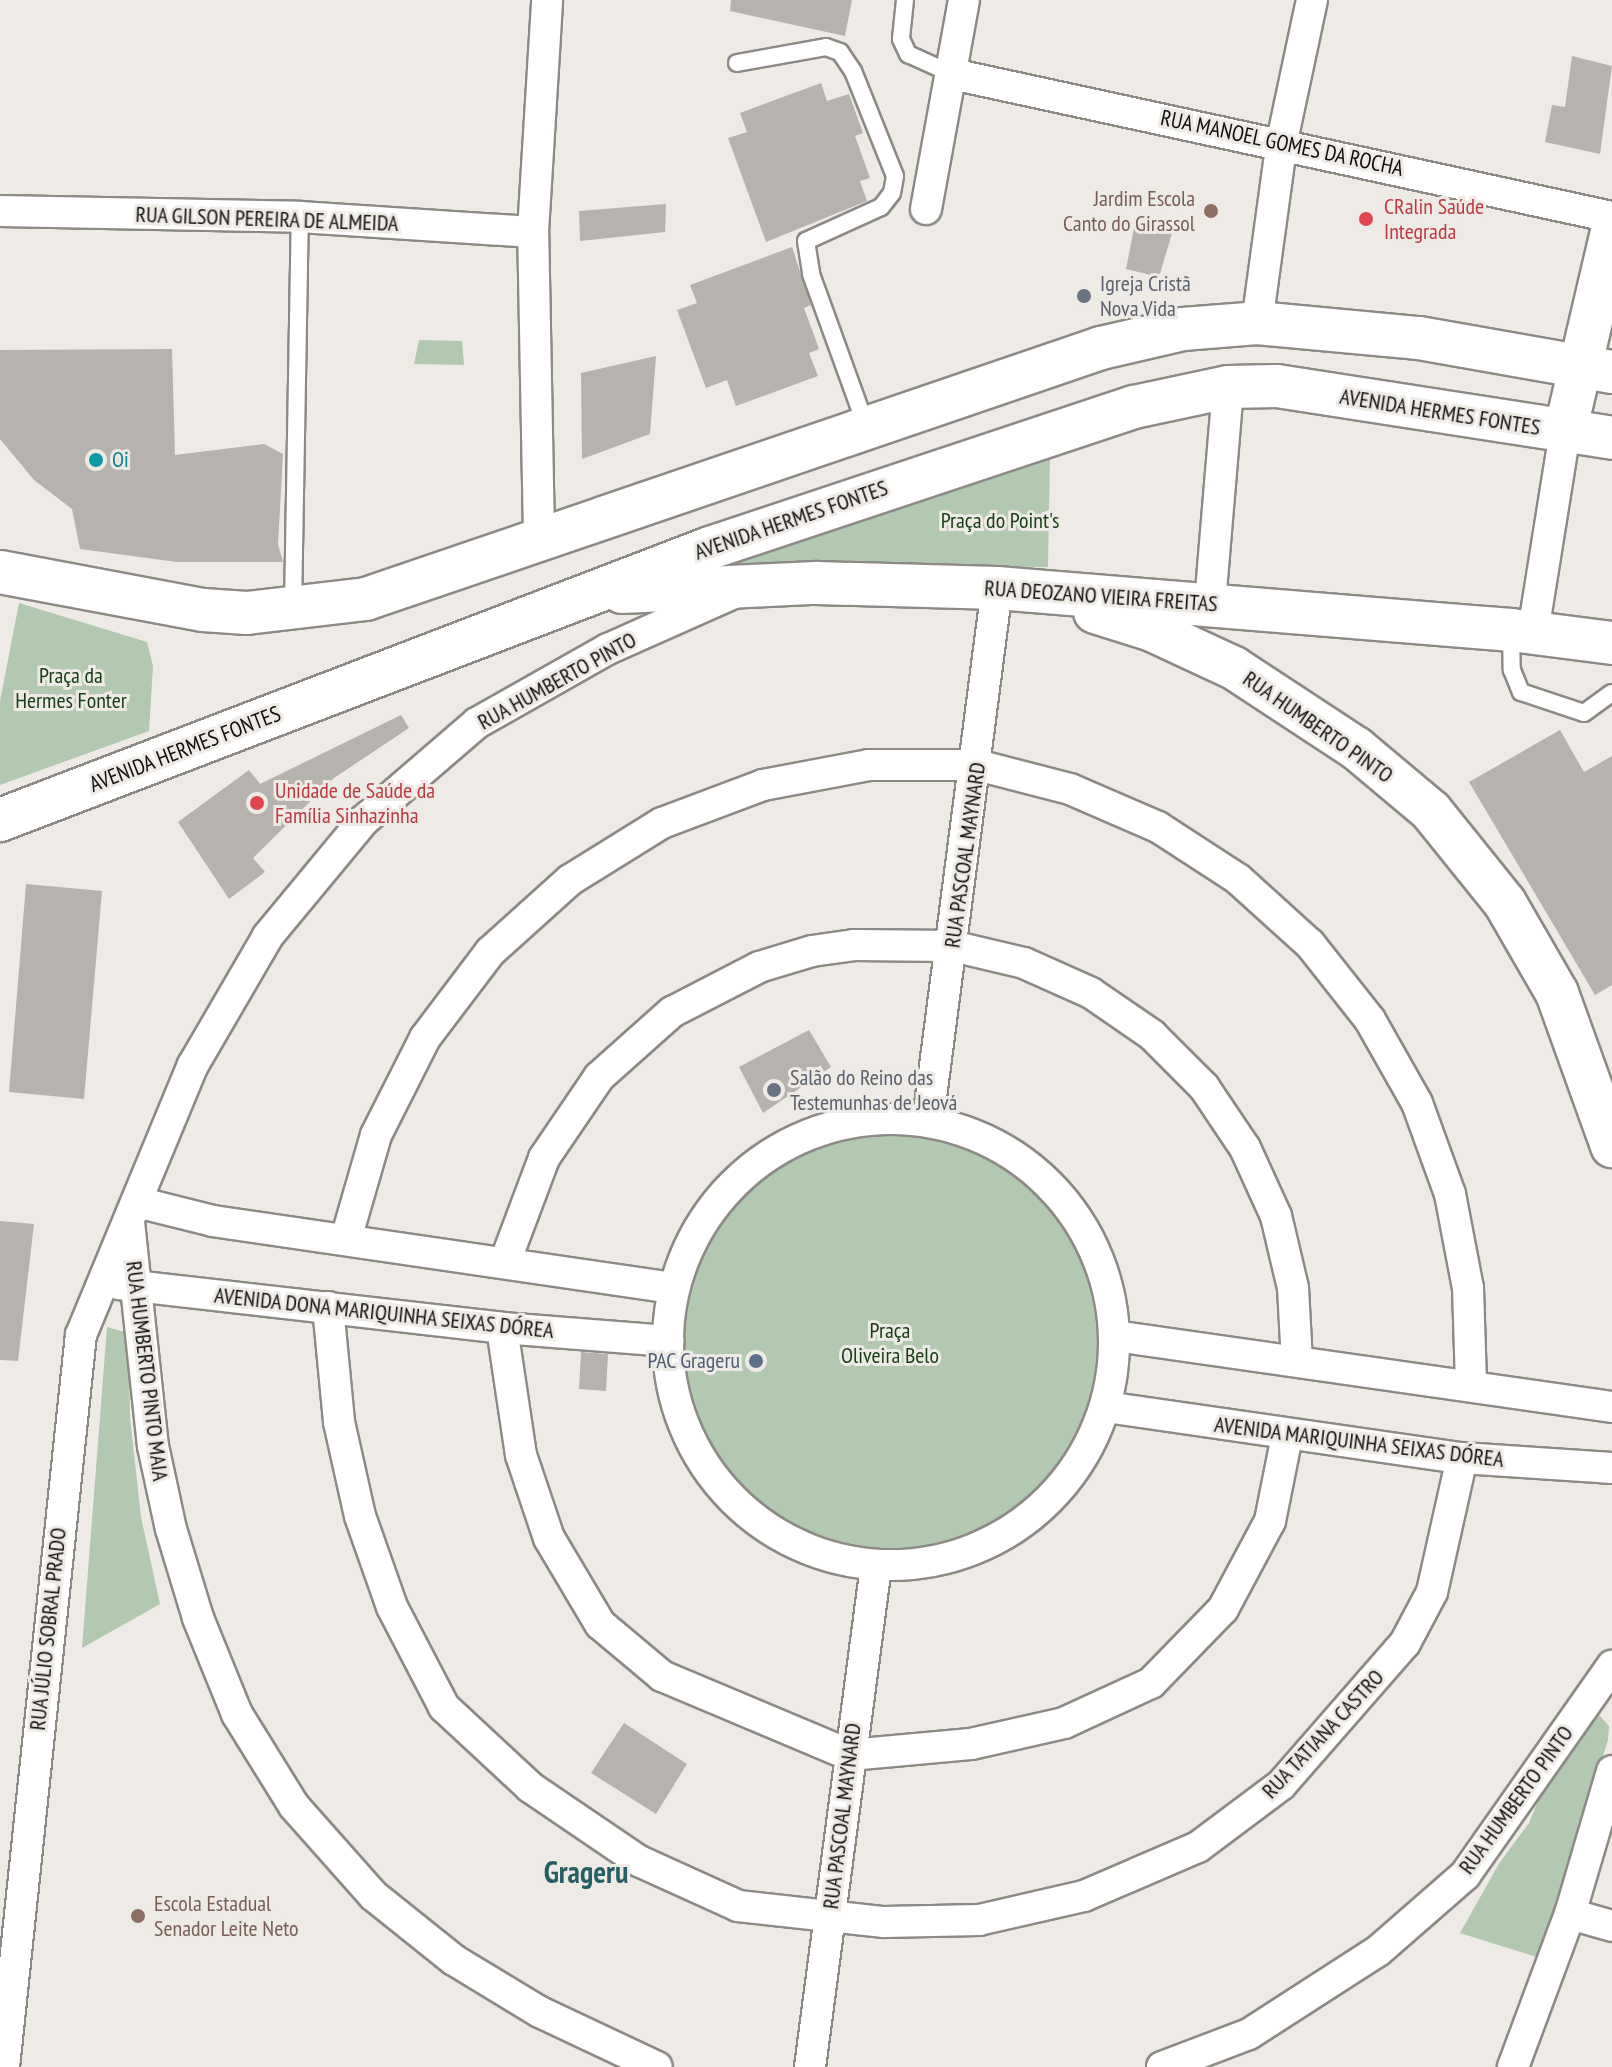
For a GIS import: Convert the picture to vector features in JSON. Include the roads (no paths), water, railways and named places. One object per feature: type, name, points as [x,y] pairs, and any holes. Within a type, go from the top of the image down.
[{"type":"main road","points":[[1565,432],[1596,369],[1612,231]]},
{"type":"main road","points":[[0,572],[203,610],[293,610],[366,599],[539,536],[1101,348],[1183,329],[1257,323],[1419,338],[1596,369]]},
{"type":"main road","name":"AVENIDA HERMES FONTES","points":[[0,820],[589,593],[1039,434],[1228,387],[1277,386],[1612,438]]},
{"type":"main road","name":"RUA DEOZANO VIEIRA FREITAS","points":[[589,593],[743,589],[816,583],[1007,589],[1210,603],[1522,631],[1612,643]]},
{"type":"main road","name":"RUA HUMBERTO PINTO","points":[[1007,589],[1152,630],[1234,668],[1356,748],[1431,811],[1505,903],[1557,993],[1612,1146]]},
{"type":"street","points":[[539,536],[533,232],[547,0]]},
{"type":"street","points":[[926,209],[964,0]]},
{"type":"street","points":[[1257,323],[1282,141],[1312,0]]},
{"type":"street","name":"RUA MANOEL GOMES DA ROCHA","points":[[952,74],[1282,141],[1612,217]]},
{"type":"street","name":"RUA GILSON PEREIRA DE ALMEIDA","points":[[0,211],[300,217],[533,232]]},
{"type":"street","points":[[1210,603],[1228,387]]},
{"type":"street","points":[[1522,631],[1565,432]]},
{"type":"street","name":"RUA HUMBERTO PINTO","points":[[133,1212],[193,1065],[268,936],[363,821],[477,723],[608,649],[743,589]]},
{"type":"street","name":"RUA PASCOAL MAYNARD","points":[[928,1120],[977,765],[1007,589]]},
{"type":"street","points":[[346,1239],[376,1135],[425,1038],[490,952],[570,880],[662,823],[763,785],[869,765],[977,765],[1070,789],[1158,827],[1238,879],[1310,944],[1370,1020],[1417,1103],[1450,1194],[1468,1288],[1471,1384]]},
{"type":"street","points":[[505,1262],[544,1158],[599,1077],[672,1012],[759,967],[812,951],[854,945],[952,946],[1024,963],[1091,993],[1152,1035],[1204,1087],[1245,1148],[1276,1216],[1293,1288],[1297,1361]]},
{"type":"street","points":[[872,1118],[928,1120],[986,1139],[1048,1184],[1078,1219],[1105,1275],[1115,1336],[1106,1407],[1087,1453],[1057,1494],[1019,1528],[975,1551],[938,1561],[876,1566],[809,1549],[771,1531],[728,1495],[695,1449],[675,1397],[668,1341],[674,1288],[693,1236],[709,1213],[726,1190],[768,1154],[817,1129],[872,1118]]},
{"type":"street","points":[[133,1212],[346,1239],[674,1288]]},
{"type":"street","name":"RUA JÚLIO SOBRAL PRADO","points":[[4,2067],[71,1396],[81,1335],[100,1281],[133,1212]]},
{"type":"street","name":"RUA HUMBERTO PINTO MAIA","points":[[133,1212],[137,1287],[153,1446],[175,1544],[237,1714],[294,1806],[374,1896],[454,1960],[540,2012],[657,2067]]},
{"type":"street","name":"AVENIDA DONA MARIQUINHA SEIXAS DÓREA","points":[[100,1281],[502,1328],[668,1341]]},
{"type":"street","name":"RUA TATIANA CASTRO","points":[[328,1307],[339,1422],[360,1516],[392,1607],[444,1707],[530,1787],[639,1861],[738,1906],[829,1917],[979,1920],[1084,1896],[1198,1847],[1281,1785],[1405,1643],[1432,1592],[1462,1458]]},
{"type":"street","points":[[502,1328],[521,1455],[549,1538],[600,1624],[662,1676],[850,1755],[971,1744],[1064,1723],[1151,1683],[1223,1609],[1270,1521],[1287,1436]]},
{"type":"street","points":[[1115,1336],[1471,1384],[1612,1407]]},
{"type":"street","name":"AVENIDA MARIQUINHA SEIXAS DÓREA","points":[[1106,1407],[1287,1436],[1462,1458],[1612,1468]]},
{"type":"street","name":"RUA PASCOAL MAYNARD","points":[[810,2067],[876,1566]]},
{"type":"street","name":"RUA HUMBERTO PINTO","points":[[1162,2067],[1249,2034],[1378,1951],[1457,1882],[1612,1666]]},
{"type":"street","points":[[1513,2067],[1570,1914],[1612,1771]]},
{"type":"street","points":[[1570,1914],[1612,1926]]},
{"type":"lane","points":[[905,0],[901,39],[908,54],[952,74]]},
{"type":"lane","points":[[737,63],[826,47],[840,52],[853,71],[895,176],[892,193],[881,207],[806,241],[811,274],[866,426]]},
{"type":"lane","points":[[293,610],[300,217]]},
{"type":"lane","points":[[1522,631],[1512,670],[1521,692],[1584,713],[1612,693]]},
{"type":"place","name":"Jardim Escola Canto do Girassol","points":[[1211,211]]},
{"type":"place","name":"CRalin Saúde Integrada","points":[[1366,219]]},
{"type":"place","name":"Igreja Cristã Nova Vida","points":[[1084,296]]},
{"type":"place","name":"Oi","points":[[96,460]]},
{"type":"place","name":"Unidade de Saúde da Família Sinhazinha","points":[[257,803]]},
{"type":"place","name":"Salão do Reino das Testemunhas de Jeová","points":[[774,1090]]},
{"type":"place","name":"PAC Grageru","points":[[756,1361]]},
{"type":"place","name":"Escola Estadual Senador Leite Neto","points":[[138,1916]]},
{"type":"district","name":"Grageru","points":[[586,1872]]},
{"type":"park label","name":"Praça do Point's","points":[[1000,521]]},
{"type":"park label","name":"Praça da Hermes Fonter","points":[[71,688]]},
{"type":"park label","name":"Praça Oliveira Belo","points":[[890,1342]]}]
